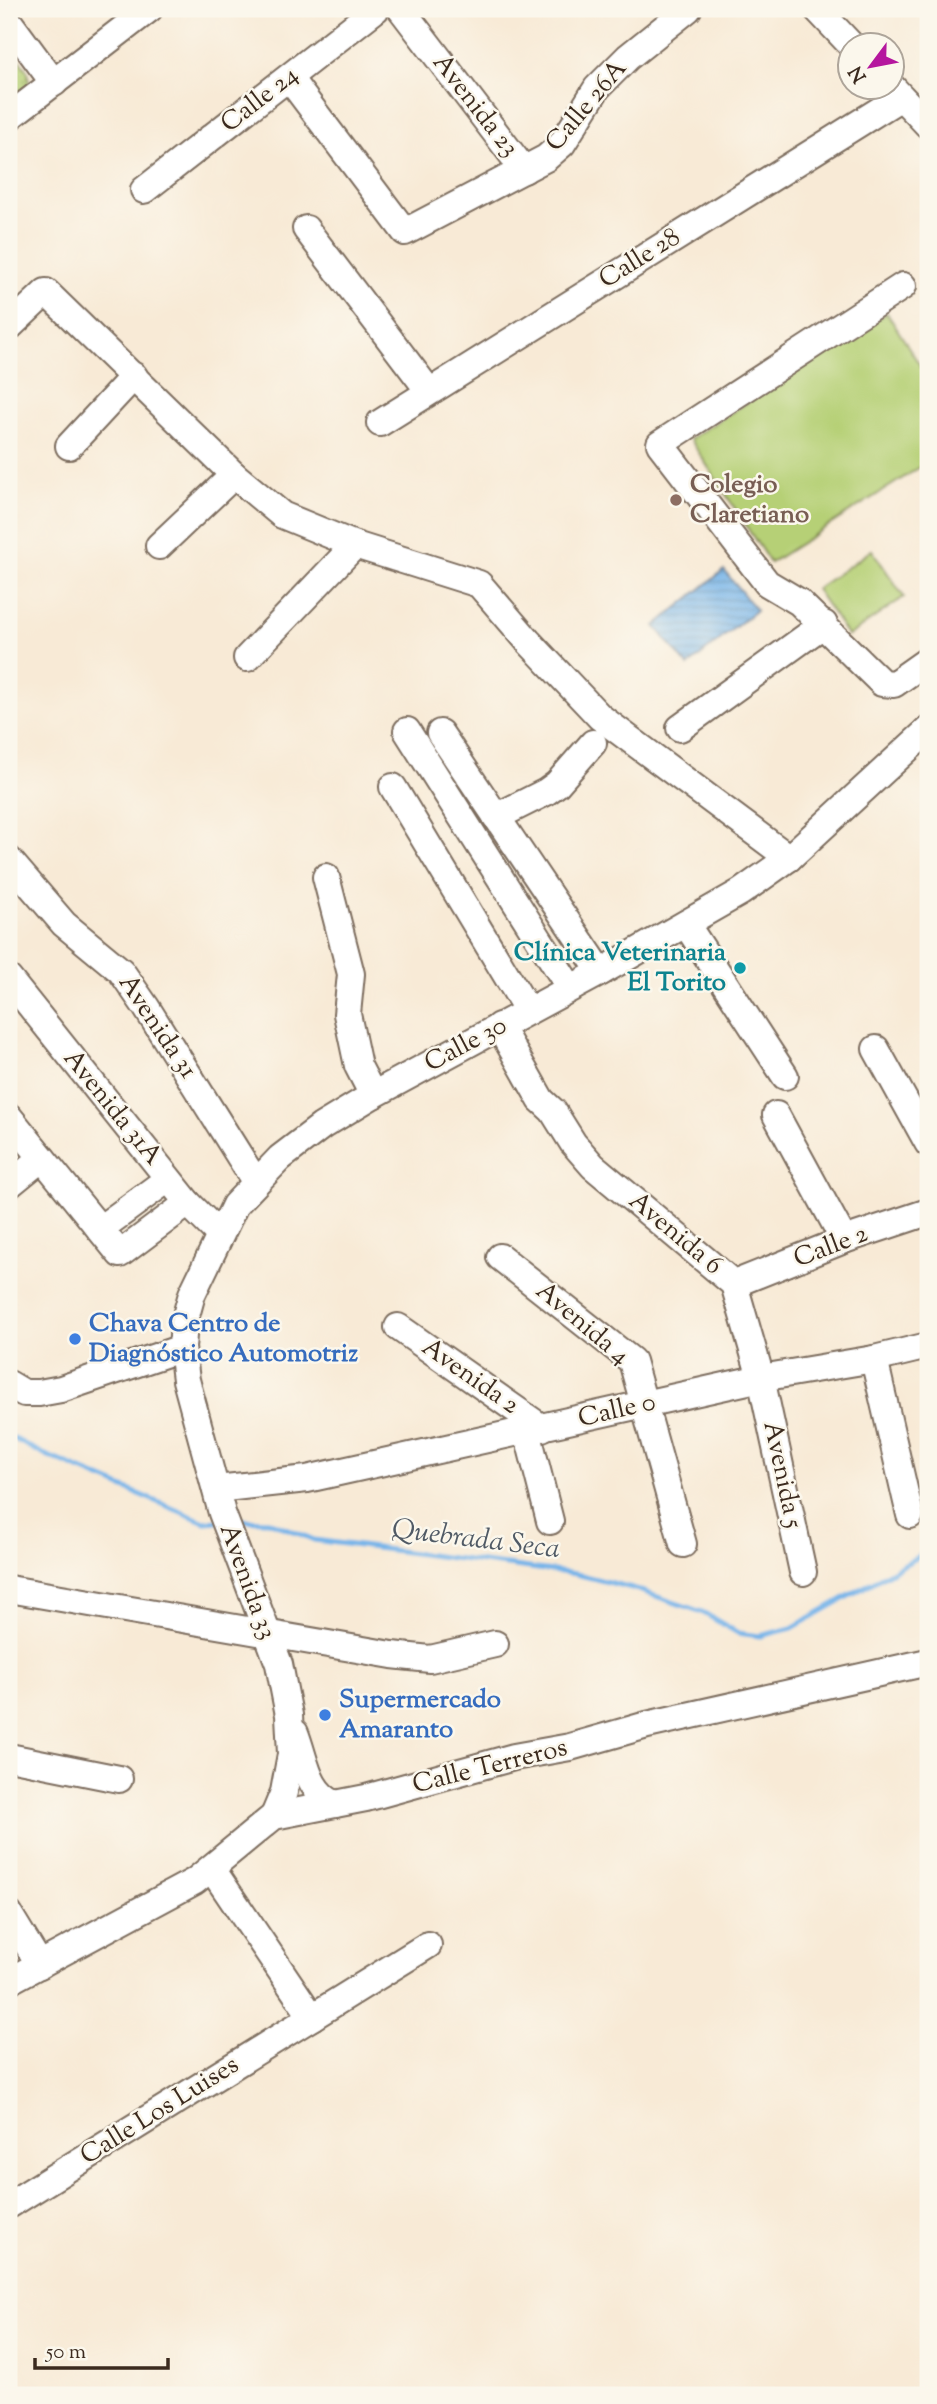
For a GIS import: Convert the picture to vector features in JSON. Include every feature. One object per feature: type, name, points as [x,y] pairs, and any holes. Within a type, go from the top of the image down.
[{"type":"street","points":[[9,117],[148,9]]},
{"type":"street","name":"Calle 24","points":[[144,190],[376,9]]},
{"type":"street","name":"Avenida 23","points":[[401,9],[524,170]]},
{"type":"street","name":"Calle 26A","points":[[289,78],[405,232],[546,158],[562,144],[597,88],[628,57],[688,9]]},
{"type":"street","points":[[817,9],[839,32]]},
{"type":"street","points":[[9,22],[54,83]]},
{"type":"street","name":"Calle 28","points":[[380,422],[880,102]]},
{"type":"street","points":[[906,102],[928,125]]},
{"type":"street","points":[[306,229],[429,391]]},
{"type":"street","points":[[903,286],[660,443],[767,583],[799,602],[882,682],[894,684],[928,660]]},
{"type":"street","points":[[9,327],[46,292],[233,475],[282,515],[355,545],[479,584],[528,641],[600,717],[789,858]]},
{"type":"street","points":[[69,446],[134,376]]},
{"type":"street","points":[[159,546],[233,475]]},
{"type":"street","points":[[247,658],[355,545]]},
{"type":"street","points":[[680,728],[824,624]]},
{"type":"street","name":"Calle 30","points":[[182,1348],[184,1323],[191,1294],[219,1234],[234,1205],[280,1158],[322,1126],[373,1095],[601,972],[741,892],[789,858],[928,730]]},
{"type":"street","points":[[407,731],[570,988]]},
{"type":"street","points":[[440,733],[601,972]]},
{"type":"street","points":[[496,817],[557,784],[593,743]]},
{"type":"street","name":"Avenida 6","points":[[393,787],[554,1091],[553,1111],[573,1143],[593,1166],[734,1284],[761,1378]]},
{"type":"street","name":"Avenida 31","points":[[9,860],[64,924],[121,971],[255,1181]]},
{"type":"street","points":[[326,877],[351,974],[347,1014],[358,1066],[373,1095]]},
{"type":"street","points":[[686,924],[785,1076]]},
{"type":"street","name":"Avenida 31A","points":[[9,979],[188,1203],[219,1234]]},
{"type":"street","points":[[876,1049],[928,1143]]},
{"type":"street","points":[[776,1115],[844,1240]]},
{"type":"street","points":[[9,1117],[121,1254],[188,1203]]},
{"type":"street","points":[[9,1185],[42,1158]]},
{"type":"street","points":[[100,1229],[169,1179]]},
{"type":"street","name":"Calle 2","points":[[734,1284],[844,1240],[928,1212]]},
{"type":"street","name":"Avenida 4","points":[[500,1257],[632,1361],[683,1544]]},
{"type":"street","name":"Avenida 2","points":[[398,1327],[534,1430]]},
{"type":"street","name":"Calle 0","points":[[222,1512],[307,1479],[761,1378],[874,1359],[928,1346]]},
{"type":"street","points":[[9,1384],[24,1392],[39,1394],[182,1348]]},
{"type":"street","name":"Avenida 33","points":[[182,1348],[186,1380],[222,1512],[279,1664],[289,1715],[290,1754],[284,1792],[274,1816]]},
{"type":"street","points":[[874,1359],[910,1515]]},
{"type":"street","name":"Avenida 5","points":[[761,1378],[803,1572]]},
{"type":"street","points":[[534,1430],[550,1521]]},
{"type":"street","points":[[9,1589],[392,1655],[430,1659],[495,1644]]},
{"type":"street","name":"Calle Terreros","points":[[9,1981],[195,1881],[274,1816],[366,1798],[514,1757],[570,1747],[673,1719],[928,1662]]},
{"type":"street","points":[[289,1715],[313,1788],[323,1799],[335,1804]]},
{"type":"street","points":[[9,1757],[119,1779]]},
{"type":"street","points":[[212,1869],[312,2017]]},
{"type":"street","points":[[9,1914],[40,1965]]},
{"type":"street","name":"Calle Los Luises","points":[[9,2205],[428,1945]]},
{"type":"green space","points":[[9,46],[28,72],[29,85],[9,100]]},
{"type":"green space","points":[[887,313],[928,378],[928,462],[770,563],[690,439]]},
{"type":"green space","points":[[872,550],[904,597],[848,636],[816,589]]},
{"type":"water","points":[[724,570],[756,610],[688,666],[655,626]]},
{"type":"waterway","name":"Quebrada Seca","points":[[9,1436],[41,1453],[205,1522],[218,1521]]},
{"type":"waterway","name":"Quebrada Seca","points":[[231,1520],[269,1521],[314,1540],[576,1574],[632,1588],[702,1612],[738,1633],[760,1636],[792,1628],[928,1551]]},
{"type":"place","name":"Colegio Claretiano","points":[[676,500]]},
{"type":"place","name":"Clínica Veterinaria El Torito","points":[[740,968]]},
{"type":"place","name":"Chava Centro de Diagnóstico Automotriz","points":[[75,1339]]},
{"type":"place","name":"Supermercado Amaranto","points":[[325,1715]]}]
